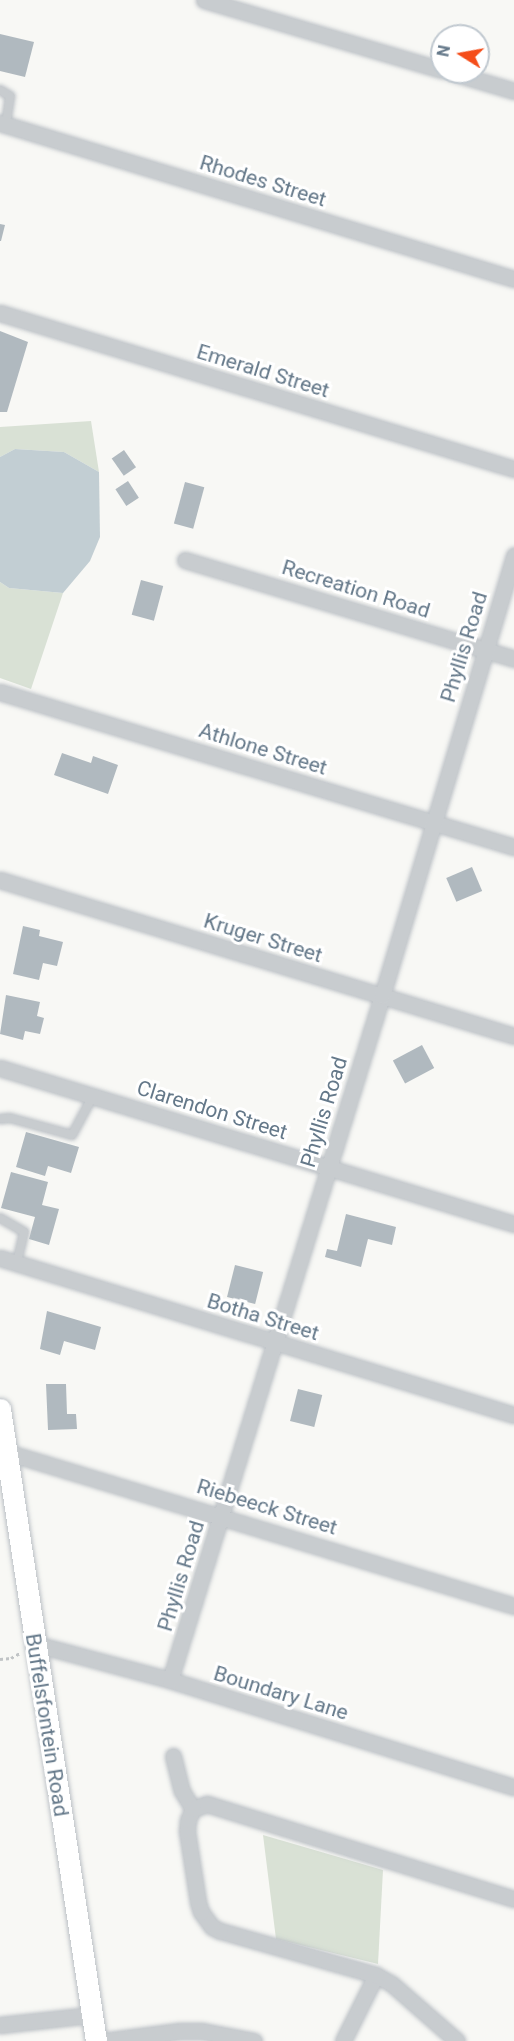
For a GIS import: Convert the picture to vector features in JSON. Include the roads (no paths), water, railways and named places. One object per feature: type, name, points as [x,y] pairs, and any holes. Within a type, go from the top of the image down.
[{"type":"main road","name":"Buffelsfontein Road","points":[[0,1409],[96,2041]]},
{"type":"street","points":[[204,0],[430,66]]},
{"type":"street","points":[[490,84],[514,91]]},
{"type":"street","name":"Rhodes Street","points":[[3,124],[514,279]]},
{"type":"street","name":"Emerald Street","points":[[0,313],[514,469]]},
{"type":"street","name":"Phyllis Road","points":[[170,1680],[435,823],[514,555]]},
{"type":"street","name":"Recreation Road","points":[[185,560],[514,659]]},
{"type":"street","name":"Athlone Street","points":[[0,692],[514,847]]},
{"type":"street","name":"Kruger Street","points":[[0,880],[514,1036]]},
{"type":"street","name":"Clarendon Street","points":[[0,1068],[514,1224]]},
{"type":"street","name":"Botha Street","points":[[0,1258],[514,1415]]},
{"type":"street","name":"Riebeeck Street","points":[[6,1452],[222,1515],[514,1605]]},
{"type":"street","name":"Boundary Lane","points":[[35,1644],[170,1680],[514,1787]]},
{"type":"street","points":[[173,1756],[182,1791],[193,1809],[187,1831],[198,1902],[201,1912],[212,1927],[376,1974],[392,1984],[457,2041]]},
{"type":"street","points":[[193,1809],[207,1804],[228,1809],[514,1899]]},
{"type":"street","points":[[343,2041],[376,1974]]},
{"type":"street","points":[[0,2025],[91,2015]]},
{"type":"street","points":[[104,2041],[179,2031],[201,2031],[254,2041]]},
{"type":"lane","points":[[0,90],[10,96],[3,124]]},
{"type":"lane","points":[[0,1119],[10,1118],[72,1135],[93,1096]]},
{"type":"lane","points":[[0,1218],[24,1232],[17,1263]]}]
